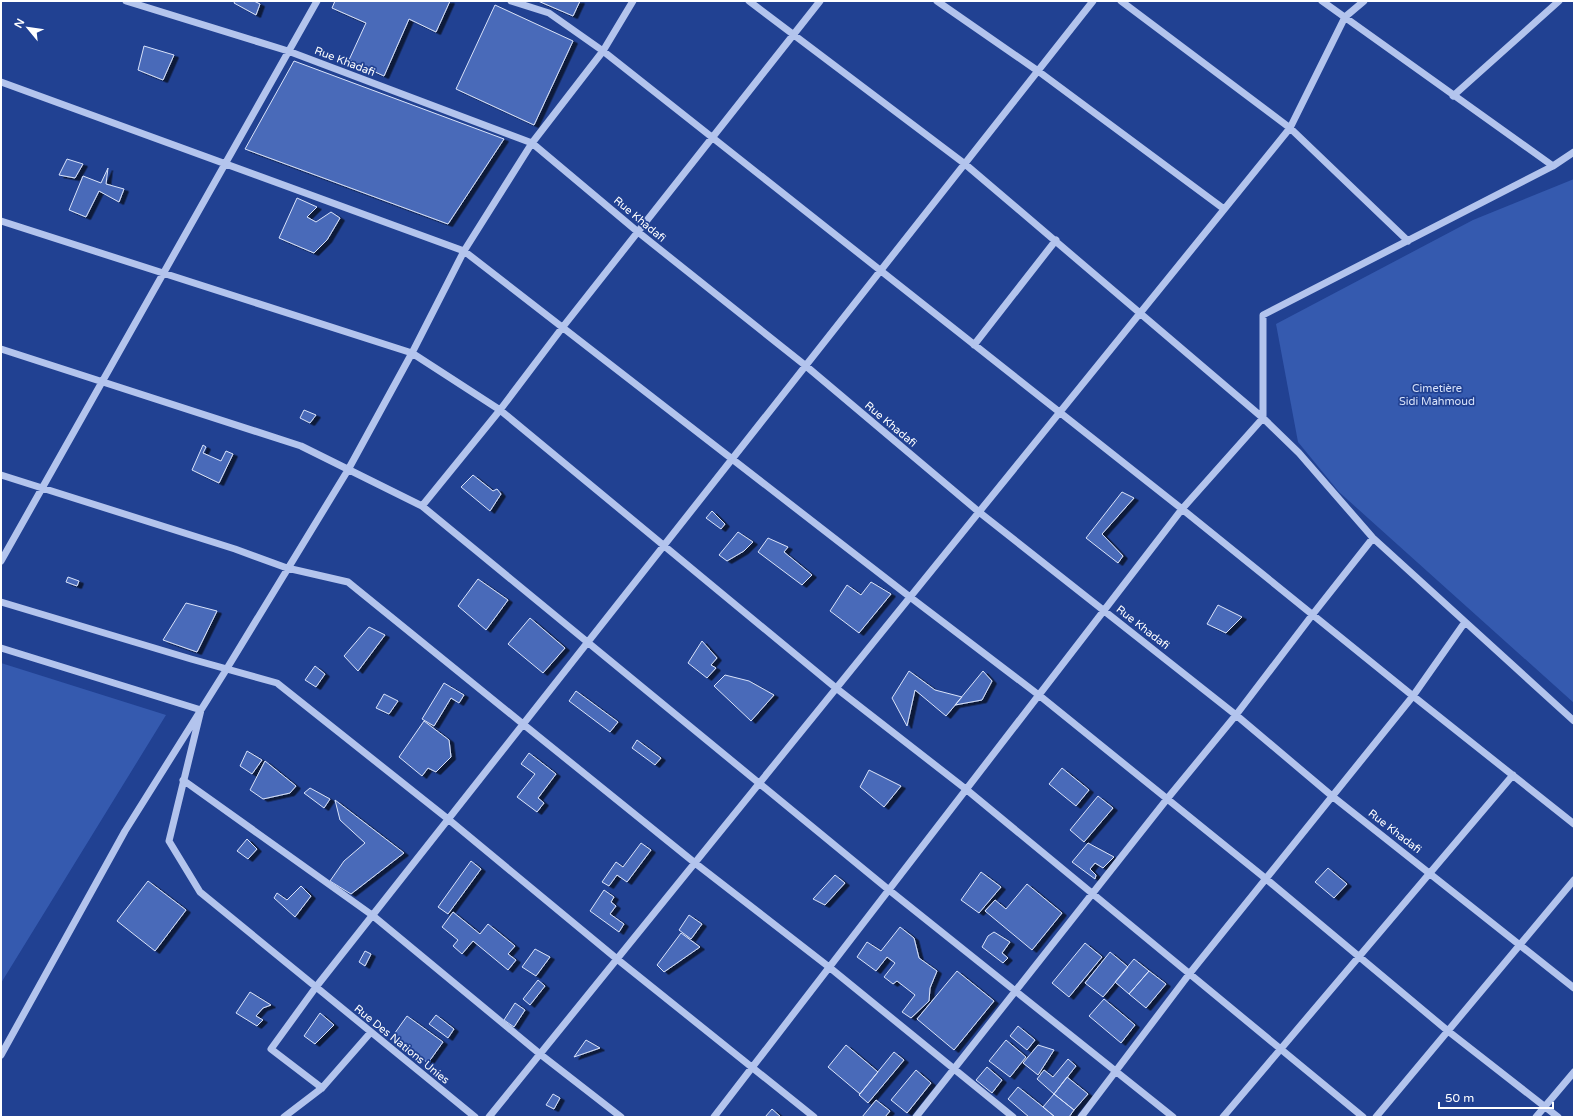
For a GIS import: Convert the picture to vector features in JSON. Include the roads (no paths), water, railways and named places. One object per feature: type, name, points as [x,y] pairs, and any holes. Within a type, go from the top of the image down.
[{"type":"street","name":"Rue Khadafi","points":[[126,1],[288,51],[532,143],[638,232],[806,366],[979,512],[1236,715],[1332,796],[1430,872],[1574,988]]},
{"type":"street","points":[[1,561],[317,1]]},
{"type":"street","points":[[511,1],[549,13],[603,51],[1182,509],[1574,824]]},
{"type":"street","points":[[1,1055],[125,831],[226,670],[348,470],[412,353],[464,251],[532,143],[603,51],[633,1]]},
{"type":"street","points":[[749,1],[965,164],[1263,418],[1299,453],[1372,538],[1574,720]]},
{"type":"street","points":[[422,506],[500,410],[562,328],[820,1]]},
{"type":"street","points":[[937,1],[1038,71],[1224,209]]},
{"type":"street","points":[[322,1088],[271,1049],[316,987],[372,915],[665,546],[1093,1]]},
{"type":"street","points":[[1121,1],[1290,128],[1408,241]]},
{"type":"street","points":[[1322,1],[1553,166]]},
{"type":"street","points":[[489,1117],[1290,128],[1345,17],[1364,1]]},
{"type":"street","points":[[1453,96],[1559,1]]},
{"type":"street","points":[[1,82],[464,251],[1040,696],[1265,878],[1448,1031],[1558,1117]]},
{"type":"street","points":[[714,1117],[1040,696],[1182,509],[1263,418],[1263,315],[1553,166],[1574,152]]},
{"type":"street","points":[[1,221],[412,353],[500,410],[836,688],[967,790],[1093,893],[1363,1117]]},
{"type":"street","points":[[974,345],[1056,240]]},
{"type":"street","points":[[1,349],[301,446],[422,506],[889,890],[1173,1117]]},
{"type":"street","points":[[1,475],[235,549],[288,568],[348,582],[695,862],[829,967],[1013,1117]]},
{"type":"street","points":[[916,1117],[1167,799],[1236,715],[1372,538]]},
{"type":"street","points":[[1,602],[226,670],[277,683],[814,1117]]},
{"type":"street","points":[[1081,1117],[1190,973],[1413,696],[1465,622]]},
{"type":"street","points":[[1,648],[201,710]]},
{"type":"street","name":"Rue Des Nations Unies","points":[[201,710],[169,841],[200,892],[475,1117]]},
{"type":"street","points":[[1223,1117],[1513,775]]},
{"type":"street","points":[[183,780],[372,915],[540,1054],[621,1117]]},
{"type":"street","points":[[1376,1117],[1574,880]]},
{"type":"street","points":[[284,1117],[322,1088],[371,1032]]},
{"type":"street","points":[[1536,1117],[1574,1072]]},
{"type":"park label","name":"Cimetière Sidi Mahmoud","points":[[1437,394]]}]
